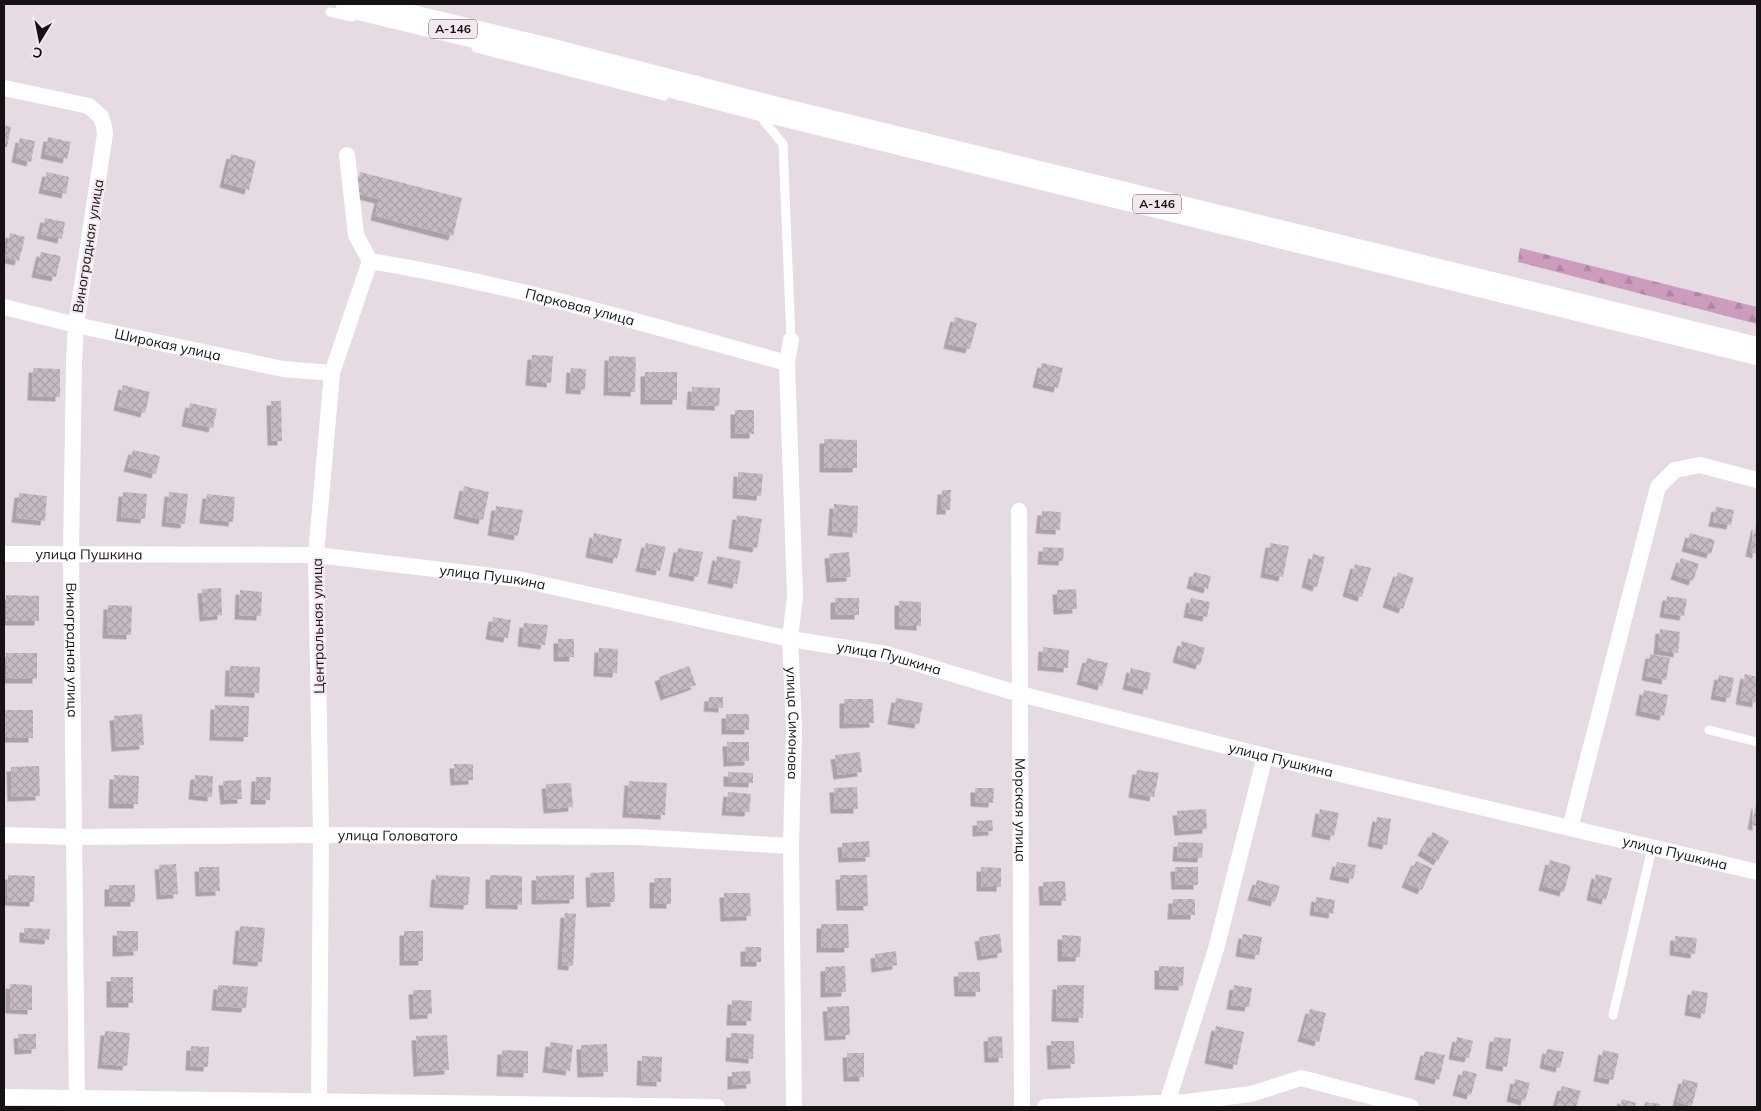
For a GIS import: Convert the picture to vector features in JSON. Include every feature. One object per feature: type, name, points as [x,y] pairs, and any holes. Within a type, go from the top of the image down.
[{"type":"highway","name":"А-146","points":[[346,12],[557,54],[763,116],[1757,351]]},
{"type":"street","name":"Виноградная улица","points":[[4,88],[89,106],[101,117],[105,134],[76,325],[74,362],[71,554],[77,1103]]},
{"type":"street","points":[[347,155],[356,236],[370,261]]},
{"type":"street","name":"Парковая улица","points":[[370,261],[431,271],[566,302],[787,363]]},
{"type":"street","name":"Центральная улица","points":[[320,1105],[321,835],[316,555],[332,373],[370,261]]},
{"type":"street","name":"Широкая улица","points":[[4,307],[76,325],[283,368],[332,373]]},
{"type":"street","name":"улица Симонова","points":[[791,340],[787,363],[795,596],[790,638],[794,730],[791,846],[794,1107]]},
{"type":"street","points":[[1570,828],[1658,487],[1675,470],[1700,465],[1757,480]]},
{"type":"street","name":"Морская улица","points":[[1019,511],[1022,1107]]},
{"type":"street","name":"улица Пушкина","points":[[4,554],[316,555],[518,579],[790,638],[886,654],[1020,694],[1265,756],[1757,872]]},
{"type":"street","points":[[1167,1103],[1216,949],[1265,756]]},
{"type":"street","name":"улица Головатого","points":[[4,835],[637,837],[791,846]]},
{"type":"street","points":[[1045,1107],[1186,1102],[1251,1094],[1302,1078],[1411,1107]]},
{"type":"street","points":[[4,1097],[77,1103],[718,1107]]},
{"type":"lane","points":[[465,46],[677,99]]},
{"type":"lane","points":[[763,116],[783,144],[791,340]]},
{"type":"lane","points":[[1708,730],[1757,742]]},
{"type":"lane","points":[[1613,1015],[1652,848]]},
{"type":"green space","points":[[1520,248],[1757,307],[1757,324],[1518,262]]},
{"type":"building","points":[[4,125],[11,127],[7,147],[4,147]]},
{"type":"building","points":[[48,137],[71,142],[67,159],[45,154]]},
{"type":"building","points":[[20,138],[35,141],[31,162],[16,158]]},
{"type":"building","points":[[231,154],[256,161],[249,190],[224,183]]},
{"type":"building","points":[[47,172],[69,177],[66,194],[43,189]]},
{"type":"building","points":[[360,172],[462,198],[453,236],[375,216],[379,199],[355,193]]},
{"type":"building","points":[[45,218],[65,222],[62,239],[41,234]]},
{"type":"building","points":[[10,233],[25,237],[19,261],[5,258]]},
{"type":"building","points":[[41,252],[61,256],[56,277],[36,273]]},
{"type":"building","points":[[955,317],[977,323],[970,349],[948,344]]},
{"type":"building","points":[[532,355],[553,356],[551,383],[530,381]]},
{"type":"building","points":[[609,356],[636,357],[635,392],[608,391]]},
{"type":"building","points":[[1042,363],[1063,368],[1058,388],[1037,383]]},
{"type":"building","points":[[33,368],[60,369],[60,397],[32,396]]},
{"type":"building","points":[[571,368],[586,369],[585,390],[570,389]]},
{"type":"building","points":[[645,372],[677,372],[677,400],[645,400]]},
{"type":"building","points":[[123,385],[150,392],[145,413],[118,406]]},
{"type":"building","points":[[692,387],[720,388],[719,406],[691,405]]},
{"type":"building","points":[[271,401],[281,401],[282,441],[272,441]]},
{"type":"building","points":[[190,403],[217,409],[213,428],[186,422]]},
{"type":"building","points":[[735,410],[754,410],[754,434],[735,434]]},
{"type":"building","points":[[824,439],[857,440],[857,468],[824,468]]},
{"type":"building","points":[[133,450],[160,456],[156,474],[128,467]]},
{"type":"building","points":[[738,472],[763,474],[761,496],[737,494]]},
{"type":"building","points":[[464,486],[489,492],[483,520],[458,514]]},
{"type":"building","points":[[942,490],[951,490],[950,510],[941,510]]},
{"type":"building","points":[[123,492],[147,494],[145,519],[121,517]]},
{"type":"building","points":[[169,492],[188,494],[185,524],[166,522]]},
{"type":"building","points":[[19,493],[47,496],[45,521],[16,518]]},
{"type":"building","points":[[207,494],[235,497],[233,522],[204,519]]},
{"type":"building","points":[[834,504],[858,506],[857,533],[832,531]]},
{"type":"building","points":[[496,506],[523,510],[518,536],[492,531]]},
{"type":"building","points":[[1716,507],[1734,510],[1731,525],[1713,522]]},
{"type":"building","points":[[1042,511],[1061,512],[1060,530],[1040,529]]},
{"type":"building","points":[[737,515],[762,519],[757,548],[733,544]]},
{"type":"building","points":[[1757,525],[1757,554],[1750,552]]},
{"type":"building","points":[[594,533],[622,539],[617,559],[590,553]]},
{"type":"building","points":[[1690,533],[1715,540],[1711,554],[1686,547]]},
{"type":"building","points":[[646,543],[666,547],[660,571],[640,567]]},
{"type":"building","points":[[1270,543],[1289,546],[1283,577],[1265,573]]},
{"type":"building","points":[[1043,547],[1064,548],[1063,561],[1042,560]]},
{"type":"building","points":[[678,548],[703,552],[698,577],[673,572]]},
{"type":"building","points":[[849,552],[851,577],[831,578],[829,554]]},
{"type":"building","points":[[1313,554],[1325,557],[1317,587],[1306,583]]},
{"type":"building","points":[[717,556],[741,561],[737,584],[712,579]]},
{"type":"building","points":[[1681,558],[1699,564],[1693,581],[1675,575]]},
{"type":"building","points":[[1355,564],[1371,568],[1362,597],[1347,592]]},
{"type":"building","points":[[1194,572],[1211,576],[1208,589],[1191,584]]},
{"type":"building","points":[[1398,572],[1414,578],[1403,609],[1387,603]]},
{"type":"building","points":[[221,588],[222,615],[204,617],[202,589]]},
{"type":"building","points":[[1076,589],[1077,609],[1058,610],[1057,590]]},
{"type":"building","points":[[240,590],[262,592],[261,616],[239,615]]},
{"type":"building","points":[[6,595],[39,596],[39,621],[6,621]]},
{"type":"building","points":[[1667,596],[1687,599],[1684,616],[1664,613]]},
{"type":"building","points":[[835,598],[859,598],[859,615],[835,615]]},
{"type":"building","points":[[1191,598],[1210,602],[1207,617],[1188,613]]},
{"type":"building","points":[[899,601],[921,602],[921,626],[899,625]]},
{"type":"building","points":[[108,605],[132,606],[131,635],[107,634]]},
{"type":"building","points":[[493,617],[511,620],[508,638],[490,635]]},
{"type":"building","points":[[524,623],[548,625],[545,645],[522,642]]},
{"type":"building","points":[[1660,629],[1680,632],[1678,653],[1658,650]]},
{"type":"building","points":[[558,639],[574,639],[574,657],[558,657]]},
{"type":"building","points":[[1182,641],[1205,648],[1200,665],[1177,658]]},
{"type":"building","points":[[1043,647],[1069,650],[1068,668],[1042,666]]},
{"type":"building","points":[[599,648],[618,649],[617,673],[598,672]]},
{"type":"building","points":[[6,653],[37,653],[37,679],[6,679]]},
{"type":"building","points":[[1650,654],[1670,658],[1666,680],[1646,676]]},
{"type":"building","points":[[1087,658],[1108,663],[1102,686],[1081,680]]},
{"type":"building","points":[[230,666],[260,667],[259,693],[229,692]]},
{"type":"building","points":[[689,666],[696,685],[665,696],[659,677]]},
{"type":"building","points":[[1131,668],[1151,673],[1147,690],[1127,685]]},
{"type":"building","points":[[1745,674],[1757,677],[1757,703],[1740,700]]},
{"type":"building","points":[[1719,675],[1734,678],[1730,698],[1715,695]]},
{"type":"building","points":[[1644,690],[1668,695],[1664,716],[1640,711]]},
{"type":"building","points":[[709,697],[723,697],[723,708],[708,707]]},
{"type":"building","points":[[896,698],[923,703],[919,724],[892,720]]},
{"type":"building","points":[[844,699],[873,699],[874,723],[844,724]]},
{"type":"building","points":[[215,705],[249,706],[248,737],[214,736]]},
{"type":"building","points":[[4,710],[33,710],[33,738],[4,738]]},
{"type":"building","points":[[142,714],[144,745],[116,747],[114,716]]},
{"type":"building","points":[[726,714],[749,714],[749,730],[726,730]]},
{"type":"building","points":[[727,742],[749,742],[749,761],[728,762]]},
{"type":"building","points":[[860,752],[862,772],[838,775],[835,755]]},
{"type":"building","points":[[454,764],[473,764],[473,780],[455,781]]},
{"type":"building","points":[[39,766],[40,796],[12,797],[11,767]]},
{"type":"building","points":[[1137,770],[1159,773],[1154,797],[1133,793]]},
{"type":"building","points":[[728,772],[753,773],[753,783],[728,782]]},
{"type":"building","points":[[114,775],[139,776],[138,804],[113,804]]},
{"type":"building","points":[[195,775],[213,776],[212,797],[193,795]]},
{"type":"building","points":[[256,777],[271,777],[270,800],[255,800]]},
{"type":"building","points":[[241,780],[242,799],[225,800],[223,781]]},
{"type":"building","points":[[629,781],[667,783],[665,815],[627,813]]},
{"type":"building","points":[[571,783],[573,807],[548,809],[546,784]]},
{"type":"building","points":[[857,787],[858,809],[835,809],[834,788]]},
{"type":"building","points":[[975,788],[994,788],[993,803],[975,802]]},
{"type":"building","points":[[728,792],[751,794],[749,812],[726,811]]},
{"type":"building","points":[[1757,804],[1757,826],[1752,825]]},
{"type":"building","points":[[1206,809],[1207,829],[1179,831],[1177,811]]},
{"type":"building","points":[[1320,809],[1339,813],[1334,836],[1316,832]]},
{"type":"building","points":[[1377,817],[1391,819],[1387,845],[1372,842]]},
{"type":"building","points":[[992,820],[993,831],[977,832],[977,821]]},
{"type":"building","points":[[1433,832],[1449,841],[1438,861],[1422,851]]},
{"type":"building","points":[[869,841],[870,857],[843,858],[842,843]]},
{"type":"building","points":[[1178,842],[1203,843],[1202,858],[1177,857]]},
{"type":"building","points":[[1550,860],[1571,866],[1564,892],[1543,886]]},
{"type":"building","points":[[1416,861],[1432,868],[1422,890],[1406,883]]},
{"type":"building","points":[[1337,862],[1356,865],[1353,879],[1334,875]]},
{"type":"building","points":[[176,864],[178,894],[161,895],[159,865]]},
{"type":"building","points":[[199,867],[219,867],[220,891],[200,892]]},
{"type":"building","points":[[981,867],[1001,868],[1001,887],[981,887]]},
{"type":"building","points":[[1175,867],[1198,867],[1198,885],[1176,885]]},
{"type":"building","points":[[614,872],[615,902],[591,903],[590,873]]},
{"type":"building","points":[[1596,874],[1612,878],[1606,900],[1591,896]]},
{"type":"building","points":[[8,875],[35,876],[34,902],[7,901]]},
{"type":"building","points":[[436,875],[470,877],[468,905],[434,903]]},
{"type":"building","points":[[490,875],[522,876],[522,905],[490,904]]},
{"type":"building","points":[[574,875],[574,899],[536,900],[536,876]]},
{"type":"building","points":[[840,875],[867,875],[868,906],[841,906]]},
{"type":"building","points":[[654,878],[671,878],[671,904],[654,904]]},
{"type":"building","points":[[1257,880],[1280,886],[1275,902],[1252,896]]},
{"type":"building","points":[[1065,881],[1066,901],[1044,901],[1043,882]]},
{"type":"building","points":[[109,885],[135,885],[135,902],[109,902]]},
{"type":"building","points":[[724,893],[750,893],[751,916],[725,917]]},
{"type":"building","points":[[1316,897],[1335,900],[1333,914],[1314,911]]},
{"type":"building","points":[[1173,899],[1195,899],[1195,915],[1172,915]]},
{"type":"building","points":[[565,913],[576,914],[573,966],[562,965]]},
{"type":"building","points":[[821,924],[848,924],[849,948],[821,948]]},
{"type":"building","points":[[240,926],[265,928],[262,962],[237,960]]},
{"type":"building","points":[[24,928],[50,929],[49,940],[24,938]]},
{"type":"building","points":[[117,931],[138,931],[138,951],[117,952]]},
{"type":"building","points":[[404,931],[423,931],[423,961],[404,961]]},
{"type":"building","points":[[1000,934],[1002,953],[982,956],[979,937]]},
{"type":"building","points":[[1243,934],[1262,937],[1259,955],[1240,952]]},
{"type":"building","points":[[1062,935],[1081,936],[1080,957],[1062,957]]},
{"type":"building","points":[[1675,936],[1697,938],[1695,954],[1674,951]]},
{"type":"building","points":[[745,947],[761,947],[761,962],[745,962]]},
{"type":"building","points":[[896,951],[897,965],[876,968],[875,954]]},
{"type":"building","points":[[845,966],[846,992],[825,993],[825,967]]},
{"type":"building","points":[[1159,966],[1184,967],[1183,986],[1159,985]]},
{"type":"building","points":[[958,972],[980,972],[980,992],[959,992]]},
{"type":"building","points":[[111,977],[133,977],[133,1003],[111,1003]]},
{"type":"building","points":[[10,984],[32,985],[32,1010],[10,1009]]},
{"type":"building","points":[[218,985],[248,987],[246,1008],[216,1006]]},
{"type":"building","points":[[1057,985],[1084,985],[1083,1018],[1056,1017]]},
{"type":"building","points":[[1234,985],[1252,988],[1249,1007],[1231,1005]]},
{"type":"building","points":[[413,990],[431,990],[432,1014],[414,1015]]},
{"type":"building","points":[[1692,990],[1708,993],[1705,1014],[1689,1011]]},
{"type":"building","points":[[732,1000],[752,1001],[751,1021],[731,1021]]},
{"type":"building","points":[[849,1006],[850,1035],[829,1036],[827,1007]]},
{"type":"building","points":[[1310,1009],[1326,1013],[1319,1042],[1302,1037]]},
{"type":"building","points":[[1216,1026],[1244,1032],[1237,1065],[1209,1059]]},
{"type":"building","points":[[105,1031],[130,1033],[127,1066],[102,1064]]},
{"type":"building","points":[[731,1033],[754,1034],[753,1059],[730,1057]]},
{"type":"building","points":[[18,1034],[36,1034],[36,1049],[19,1050]]},
{"type":"building","points":[[447,1035],[449,1070],[418,1072],[416,1036]]},
{"type":"building","points":[[1002,1036],[1003,1058],[989,1058],[988,1037]]},
{"type":"building","points":[[1457,1037],[1473,1041],[1469,1058],[1453,1055]]},
{"type":"building","points":[[1494,1037],[1511,1039],[1507,1067],[1490,1064]]},
{"type":"building","points":[[1051,1041],[1074,1041],[1075,1064],[1052,1065]]},
{"type":"building","points":[[550,1042],[573,1045],[570,1071],[547,1068]]},
{"type":"building","points":[[607,1044],[608,1072],[582,1073],[581,1045]]},
{"type":"building","points":[[191,1046],[209,1047],[208,1067],[190,1066]]},
{"type":"building","points":[[1547,1049],[1564,1052],[1560,1068],[1544,1064]]},
{"type":"building","points":[[502,1050],[528,1051],[528,1073],[501,1072]]},
{"type":"building","points":[[1603,1050],[1619,1054],[1613,1080],[1598,1077]]},
{"type":"building","points":[[1425,1051],[1445,1055],[1439,1080],[1419,1075]]},
{"type":"building","points":[[847,1053],[864,1053],[864,1077],[848,1077]]},
{"type":"building","points":[[642,1056],[662,1057],[661,1082],[641,1081]]},
{"type":"building","points":[[1463,1070],[1477,1074],[1471,1095],[1457,1091]]},
{"type":"building","points":[[750,1071],[751,1084],[732,1085],[732,1072]]},
{"type":"building","points":[[1515,1079],[1530,1083],[1525,1101],[1511,1097]]},
{"type":"building","points":[[1683,1079],[1698,1083],[1692,1106],[1677,1102]]},
{"type":"building","points":[[1562,1086],[1581,1091],[1576,1107],[1556,1107]]},
{"type":"building","points":[[1622,1099],[1636,1103],[1635,1107],[1620,1107]]},
{"type":"building","points":[[1645,1102],[1660,1104],[1660,1107],[1644,1107]]}]
